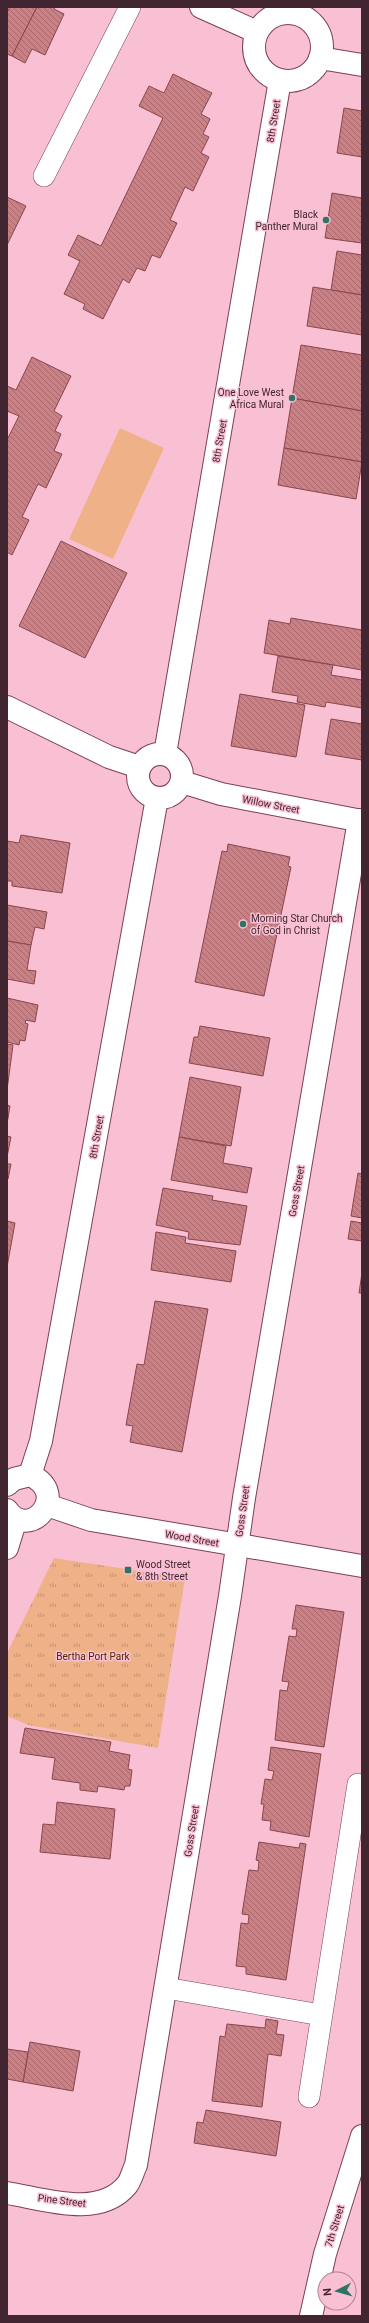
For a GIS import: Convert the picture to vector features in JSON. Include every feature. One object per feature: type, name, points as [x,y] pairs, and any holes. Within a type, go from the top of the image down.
[{"type":"street","points":[[201,7],[257,32]]},
{"type":"street","points":[[294,10],[311,22],[317,29],[322,48],[316,67],[300,79],[290,82],[280,80],[263,70],[257,62],[254,52],[257,32],[263,23],[272,16],[294,10]]},
{"type":"street","points":[[320,58],[362,65]]},
{"type":"street","name":"8th Street","points":[[165,754],[280,80]]},
{"type":"street","points":[[7,707],[109,757],[139,767]]},
{"type":"street","points":[[165,754],[173,757],[180,764],[182,782],[173,795],[165,798],[157,798],[148,795],[141,787],[138,777],[139,767],[149,756],[165,754]]},
{"type":"street","name":"Willow Street","points":[[182,782],[221,794],[361,820]]},
{"type":"street","name":"8th Street","points":[[30,1475],[41,1440],[157,798]]},
{"type":"street","name":"Goss Street","points":[[116,2196],[128,2184],[136,2165],[237,1546],[361,820]]},
{"type":"street","points":[[7,1486],[14,1478],[30,1475],[43,1484],[47,1490],[47,1506],[38,1517],[31,1520],[12,1515],[7,1548]]},
{"type":"street","name":"Wood Street","points":[[47,1506],[91,1520],[237,1546],[362,1566]]},
{"type":"street","name":"7th Street","points":[[311,2316],[325,2254],[362,2136]]},
{"type":"street","name":"Pine Street","points":[[7,2193],[81,2205],[98,2204],[116,2196]]},
{"type":"lane","points":[[44,176],[130,7]]},
{"type":"lane","points":[[309,2097],[358,1784]]},
{"type":"lane","points":[[166,1988],[321,2015]]},
{"type":"green space","points":[[120,428],[164,448],[113,559],[69,539]]},
{"type":"green space","name":"Bertha Port Park","points":[[54,1558],[185,1578],[158,1748],[28,1725],[7,1716],[7,1653]]},
{"type":"building","points":[[10,7],[37,7],[12,56],[7,54],[7,12]]},
{"type":"building","points":[[37,7],[55,7],[54,9],[64,14],[45,55],[32,49],[25,63],[12,56]]},
{"type":"building","points":[[173,74],[212,93],[201,114],[210,119],[203,134],[209,137],[201,153],[209,157],[193,191],[185,187],[170,220],[177,223],[160,258],[152,255],[145,271],[137,268],[129,283],[123,279],[103,319],[83,309],[85,304],[64,294],[80,261],[68,255],[78,235],[101,246],[163,118],[139,106],[149,86],[164,93]]},
{"type":"building","points":[[344,108],[362,111],[362,157],[337,153]]},
{"type":"building","points":[[332,193],[362,198],[362,243],[325,238]]},
{"type":"building","points":[[7,197],[26,206],[7,245]]},
{"type":"building","points":[[337,251],[362,255],[362,295],[331,290]]},
{"type":"building","points":[[313,287],[362,295],[362,335],[307,326]]},
{"type":"building","points":[[301,345],[362,355],[362,411],[292,398]]},
{"type":"building","points":[[32,357],[71,376],[54,411],[62,416],[55,431],[61,434],[54,451],[62,454],[46,488],[38,484],[22,517],[29,520],[12,555],[7,552],[7,440],[19,416],[7,411],[7,386],[16,390]]},
{"type":"building","points":[[292,398],[362,411],[362,462],[284,448]]},
{"type":"building","points":[[284,448],[362,462],[356,499],[278,485]]},
{"type":"building","points":[[61,541],[127,573],[85,658],[19,626]]},
{"type":"building","points":[[291,618],[362,630],[362,670],[264,653],[269,620],[290,624]]},
{"type":"building","points":[[278,656],[333,665],[331,675],[362,680],[362,708],[326,702],[325,707],[297,702],[298,696],[272,692]]},
{"type":"building","points":[[240,694],[305,705],[296,757],[231,746]]},
{"type":"building","points":[[331,719],[362,724],[362,760],[325,754]]},
{"type":"building","points":[[21,835],[70,843],[62,893],[12,886],[12,881],[7,881],[7,841],[19,843]]},
{"type":"building","name":"Morning Star Church of God in Christ","points":[[228,844],[290,857],[288,866],[291,867],[264,996],[195,982],[222,851],[227,852]]},
{"type":"building","points":[[7,905],[47,912],[44,929],[35,927],[31,945],[7,941]]},
{"type":"building","points":[[7,941],[31,945],[27,970],[36,971],[34,984],[7,979]]},
{"type":"building","points":[[7,998],[38,1005],[35,1022],[26,1020],[25,1023],[28,1024],[25,1041],[20,1040],[19,1045],[7,1042]]},
{"type":"building","points":[[200,1026],[270,1038],[263,1076],[189,1063],[194,1037],[198,1037]]},
{"type":"building","points":[[7,1044],[13,1045],[7,1090]]},
{"type":"building","points":[[190,1077],[241,1087],[231,1146],[179,1137]]},
{"type":"building","points":[[7,1105],[10,1106],[7,1124]]},
{"type":"building","points":[[7,1136],[11,1137],[7,1157]]},
{"type":"building","points":[[179,1137],[226,1146],[223,1163],[252,1168],[247,1193],[171,1180]]},
{"type":"building","points":[[7,1164],[11,1164],[8,1179],[7,1178]]},
{"type":"building","points":[[358,1173],[362,1174],[362,1218],[351,1216]]},
{"type":"building","points":[[163,1188],[213,1196],[212,1200],[247,1206],[240,1245],[188,1239],[189,1232],[156,1225]]},
{"type":"building","points":[[7,1221],[15,1223],[7,1267]]},
{"type":"building","points":[[351,1221],[362,1223],[362,1241],[348,1239]]},
{"type":"building","points":[[156,1232],[186,1237],[185,1243],[236,1251],[231,1282],[151,1270]]},
{"type":"building","points":[[362,1273],[362,1293],[359,1293]]},
{"type":"building","points":[[155,1301],[208,1309],[182,1452],[130,1442],[133,1426],[126,1425],[137,1364],[144,1365]]},
{"type":"building","points":[[296,1605],[344,1612],[324,1747],[275,1740],[280,1690],[287,1691],[289,1682],[282,1681],[289,1636],[296,1637],[297,1629],[292,1629]]},
{"type":"building","points":[[25,1728],[111,1742],[109,1751],[130,1755],[128,1769],[132,1770],[130,1786],[125,1786],[124,1790],[98,1786],[97,1792],[80,1790],[80,1783],[52,1779],[55,1758],[20,1753]]},
{"type":"building","points":[[271,1747],[321,1754],[309,1837],[270,1830],[271,1821],[262,1820],[264,1804],[261,1804],[265,1779],[272,1780],[274,1771],[268,1770]]},
{"type":"building","points":[[57,1802],[115,1809],[110,1859],[40,1852],[43,1824],[55,1825]]},
{"type":"building","points":[[259,1842],[299,1848],[300,1843],[306,1844],[286,1980],[246,1974],[246,1967],[236,1966],[241,1923],[248,1924],[249,1915],[242,1914],[249,1870],[258,1871],[259,1861],[256,1860]]},
{"type":"building","points":[[266,2019],[278,2021],[276,2034],[284,2035],[281,2056],[268,2054],[262,2107],[212,2101],[220,2036],[225,2037],[227,2024],[265,2028]]},
{"type":"building","points":[[30,2042],[80,2051],[73,2091],[23,2082]]},
{"type":"building","points":[[7,2049],[28,2052],[23,2082],[7,2079]]},
{"type":"building","points":[[206,2110],[281,2122],[276,2156],[194,2143],[197,2122],[203,2123]]},
{"type":"place","name":"Black Panther Mural","points":[[326,220]]},
{"type":"place","name":"One Love West Africa Mural","points":[[292,398]]},
{"type":"place","name":"Morning Star Church of God in Christ","points":[[243,924]]},
{"type":"place","name":"Wood Street & 8th Street","points":[[128,1570]]}]
